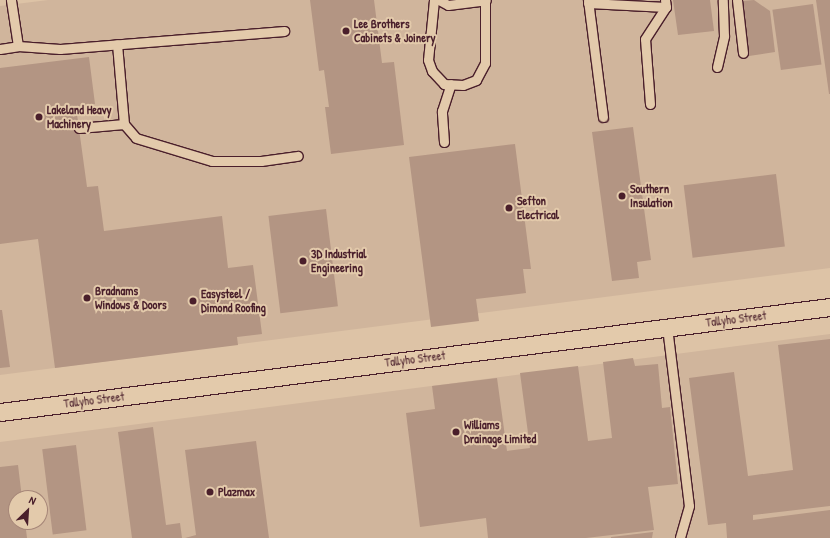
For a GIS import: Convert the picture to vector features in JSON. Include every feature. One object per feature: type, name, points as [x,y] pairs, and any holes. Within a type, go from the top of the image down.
[{"type":"street","name":"Tallyho Street","points":[[0,412],[830,307]]},
{"type":"lane","points":[[11,0],[18,46]]},
{"type":"lane","points":[[434,0],[428,60],[432,71],[444,84],[463,85],[476,80],[485,63],[486,0],[448,5],[439,0]]},
{"type":"lane","points":[[717,67],[724,36],[723,0]]},
{"type":"lane","points":[[737,0],[743,53]]},
{"type":"lane","points":[[603,117],[588,2],[666,4],[645,39],[650,104]]},
{"type":"lane","points":[[0,49],[18,46],[60,49],[284,31]]},
{"type":"lane","points":[[117,44],[124,124],[136,138],[212,161],[260,161],[298,156]]},
{"type":"lane","points":[[444,142],[442,111],[451,84]]},
{"type":"lane","points":[[79,128],[124,124]]},
{"type":"lane","points":[[667,327],[689,506],[680,538]]},
{"type":"shaded area","points":[[48,0],[830,0],[830,268],[0,375],[0,6]]},
{"type":"shaded area","points":[[830,334],[830,538],[0,538],[0,442]]},
{"type":"building","points":[[310,0],[374,0],[382,63],[394,62],[404,145],[331,154],[325,107],[329,107],[324,70],[319,71]]},
{"type":"building","points":[[673,0],[710,0],[714,31],[678,35]]},
{"type":"building","points":[[754,0],[770,11],[775,52],[749,56],[742,1]]},
{"type":"building","points":[[816,0],[830,0],[830,94],[829,94]]},
{"type":"building","points":[[813,4],[821,64],[781,70],[772,10]]},
{"type":"building","points":[[89,57],[95,104],[76,107],[87,187],[98,186],[104,231],[222,216],[228,268],[253,265],[262,334],[237,337],[238,345],[55,368],[38,239],[0,244],[0,68]]},
{"type":"building","name":"Southern Insulation","points":[[633,127],[651,260],[637,262],[639,278],[612,281],[592,132]]},
{"type":"building","points":[[515,144],[531,269],[523,269],[526,293],[476,299],[479,321],[431,327],[409,157]]},
{"type":"building","points":[[776,174],[785,246],[693,258],[684,185]]},
{"type":"building","name":"3D Industrial Engineering","points":[[326,209],[338,306],[280,313],[268,216]]},
{"type":"building","points":[[0,310],[2,310],[10,367],[0,368]]},
{"type":"building","points":[[830,339],[830,506],[753,515],[753,520],[830,510],[830,538],[727,538],[726,523],[708,525],[689,378],[734,372],[748,476],[793,470],[778,345]]},
{"type":"building","points":[[633,358],[635,366],[658,364],[662,408],[670,407],[678,484],[648,487],[654,530],[586,538],[488,538],[486,518],[420,527],[406,413],[435,409],[432,386],[497,378],[507,451],[530,448],[520,373],[578,366],[588,441],[612,438],[603,362]]},
{"type":"building","points":[[153,427],[166,525],[180,523],[182,538],[132,538],[118,432]]},
{"type":"building","points":[[256,441],[269,538],[185,538],[196,535],[185,450]]},
{"type":"building","points":[[76,445],[86,530],[53,535],[42,449]]},
{"type":"building","points":[[18,465],[21,490],[8,490],[8,530],[26,530],[27,538],[0,538],[0,467]]},
{"type":"building","points":[[653,532],[652,538],[611,538],[611,537]]},
{"type":"place","name":"Lee Brothers Cabinets & Joinery","points":[[346,31]]},
{"type":"place","name":"Lakeland Heavy Machinery","points":[[39,117]]},
{"type":"place","name":"Southern Insulation","points":[[622,196]]},
{"type":"place","name":"Sefton Electrical","points":[[509,208]]},
{"type":"place","name":"3D Industrial Engineering","points":[[303,261]]},
{"type":"place","name":"Bradnams Windows & Doors","points":[[87,298]]},
{"type":"place","name":"Easysteel / Dimond Roofing","points":[[193,301]]},
{"type":"place","name":"Williams Drainage Limited","points":[[456,432]]},
{"type":"place","name":"Plazmax","points":[[210,492]]}]
